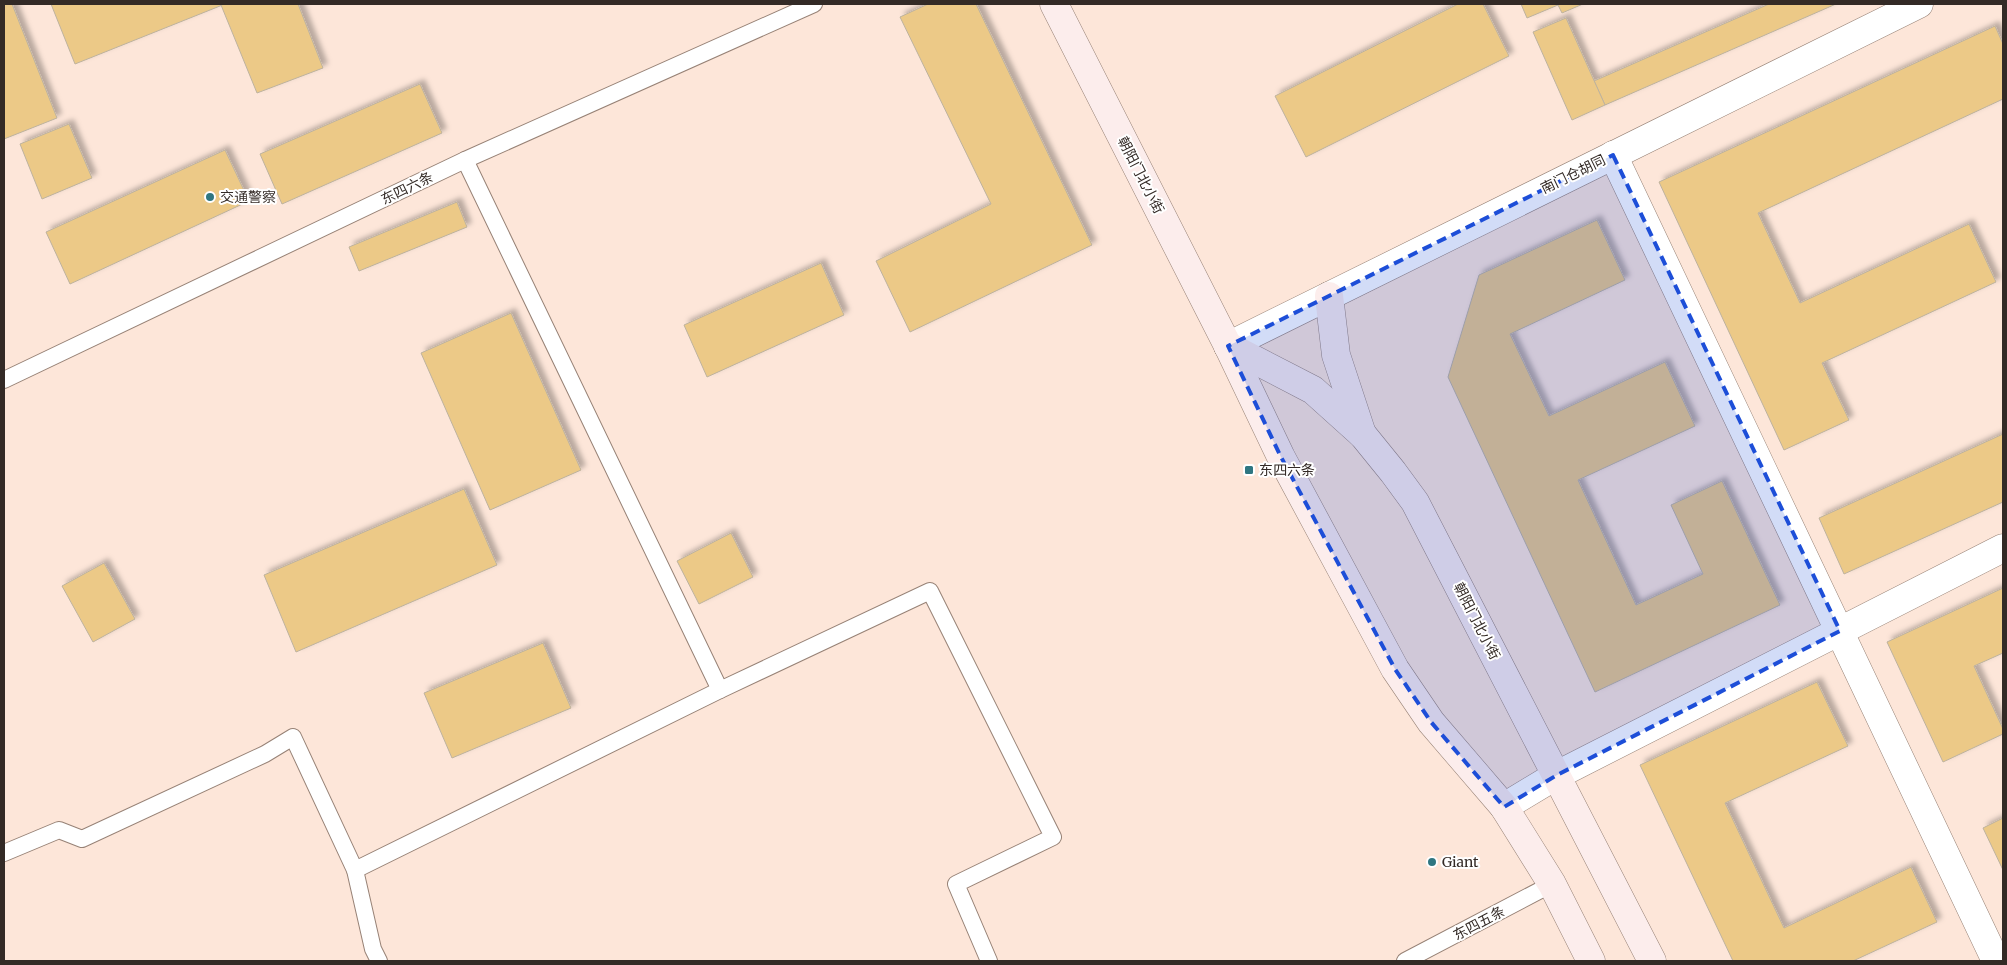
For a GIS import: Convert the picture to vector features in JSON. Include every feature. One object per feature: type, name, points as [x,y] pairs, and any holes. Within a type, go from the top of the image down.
[{"type":"main road","name":"朝阳门北小街","points":[[1054,4],[1228,346],[1281,457],[1395,669],[1431,722],[1504,807],[1552,884],[1591,961]]},
{"type":"main road","points":[[1329,296],[1336,355],[1363,435]]},
{"type":"main road","name":"朝阳门北小街","points":[[1228,346],[1313,390],[1363,435],[1414,502],[1652,961]]},
{"type":"street","name":"南门仓胡同","points":[[1228,346],[1918,4]]},
{"type":"street","points":[[1613,155],[1996,961]]},
{"type":"street","points":[[1504,807],[1557,775],[2003,548]]},
{"type":"lane","name":"东四六条","points":[[4,380],[465,160],[814,4]]},
{"type":"lane","points":[[465,160],[720,690]]},
{"type":"lane","points":[[355,870],[720,690],[930,590],[1053,837],[956,884],[989,961]]},
{"type":"lane","points":[[4,853],[59,830],[82,839],[265,754],[293,736],[355,870],[373,949],[379,961]]},
{"type":"lane","name":"东四五条","points":[[1406,961],[1552,884]]},
{"type":"highlighted area","points":[[1613,155],[1840,631],[1557,775],[1504,807],[1431,722],[1395,669],[1281,457],[1228,346]]},
{"type":"building","points":[[4,4],[12,4],[57,118],[4,139]]},
{"type":"building","points":[[51,4],[225,4],[75,64]]},
{"type":"building","points":[[298,4],[323,68],[257,93],[221,5]]},
{"type":"building","points":[[928,4],[976,4],[1092,245],[910,332],[876,261],[991,204],[900,17]]},
{"type":"building","points":[[1458,4],[1483,4],[1509,56],[1306,157],[1275,96]]},
{"type":"building","points":[[1521,4],[1583,4],[1562,13],[1558,5],[1527,18]]},
{"type":"building","points":[[1769,4],[1836,4],[1605,105],[1594,81]]},
{"type":"building","points":[[1566,18],[1605,105],[1572,120],[1533,32]]},
{"type":"building","points":[[1995,26],[2003,44],[2003,99],[1758,213],[1800,303],[1969,224],[1996,282],[1822,363],[1849,420],[1784,450],[1659,182]]},
{"type":"building","points":[[420,84],[442,133],[282,204],[260,154]]},
{"type":"building","points":[[69,124],[92,178],[42,199],[20,144]]},
{"type":"building","points":[[225,150],[249,201],[70,284],[46,232]]},
{"type":"building","points":[[457,202],[467,227],[359,271],[349,247]]},
{"type":"building","points":[[1597,220],[1625,280],[1510,334],[1549,416],[1665,362],[1695,426],[1578,480],[1636,605],[1703,574],[1671,505],[1722,481],[1780,605],[1595,692],[1448,377],[1479,275]]},
{"type":"building","points":[[821,263],[844,315],[707,377],[684,325]]},
{"type":"building","points":[[511,313],[581,470],[490,510],[421,353]]},
{"type":"building","points":[[2003,434],[2003,502],[1844,574],[1819,518]]},
{"type":"building","points":[[464,489],[497,565],[296,652],[264,575]]},
{"type":"building","points":[[731,533],[753,577],[699,604],[677,561]]},
{"type":"building","points":[[104,563],[135,619],[93,642],[62,586]]},
{"type":"building","points":[[2003,588],[2003,653],[1974,666],[2003,729],[2003,734],[1943,762],[1887,642]]},
{"type":"building","points":[[543,643],[571,708],[452,758],[424,693]]},
{"type":"building","points":[[1817,682],[1848,746],[1725,803],[1784,928],[1911,867],[1937,922],[1853,961],[1733,961],[1640,765]]},
{"type":"building","points":[[2003,818],[2003,870],[1983,828]]},
{"type":"place","name":"交通警察","points":[[210,197]]},
{"type":"place","name":"东四六条","points":[[1249,470]]},
{"type":"place","name":"Giant","points":[[1432,862]]}]
